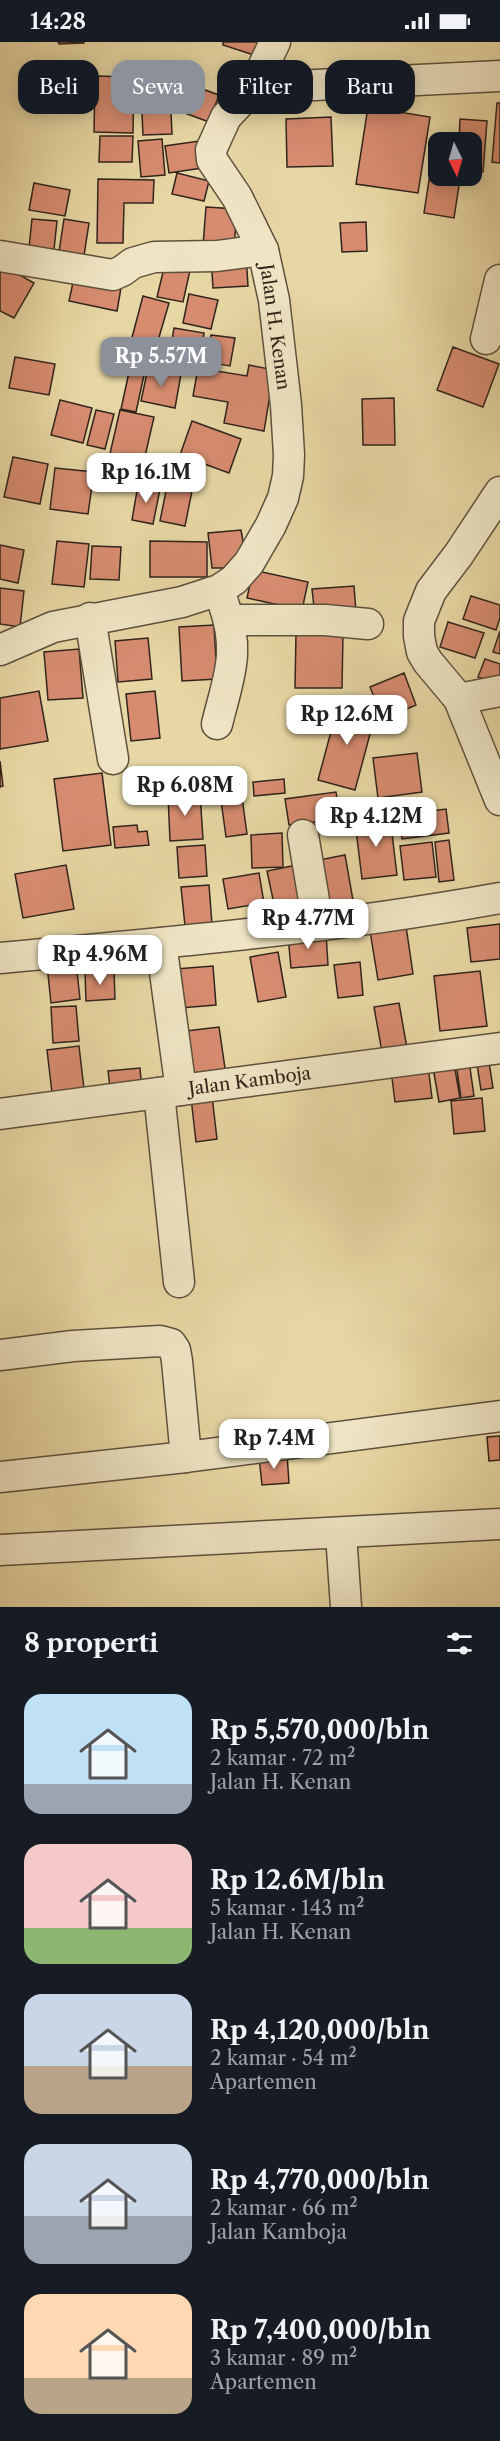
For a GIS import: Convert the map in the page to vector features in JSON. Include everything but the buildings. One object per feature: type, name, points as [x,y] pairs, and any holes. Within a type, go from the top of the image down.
[{"type":"street","points":[[266,60],[275,42]]},
{"type":"street","points":[[313,85],[500,76]]},
{"type":"street","name":"Jalan H. Kenan","points":[[0,650],[52,627],[182,602],[219,590],[234,580],[261,545],[283,498],[288,476],[289,439],[269,271],[263,250],[237,197],[212,160],[211,150],[229,114]]},
{"type":"street","points":[[0,256],[113,275],[133,262],[154,257],[217,256],[263,250]]},
{"type":"street","points":[[486,339],[500,280]]},
{"type":"street","points":[[498,787],[459,699],[422,652],[419,621],[431,591],[459,554],[500,492]]},
{"type":"street","points":[[217,724],[234,652],[230,620],[219,590]]},
{"type":"street","points":[[90,618],[113,759]]},
{"type":"street","points":[[230,620],[325,620],[368,624]]},
{"type":"street","points":[[459,699],[500,691]]},
{"type":"street","points":[[303,835],[318,924]]},
{"type":"street","points":[[0,958],[161,944],[418,912],[500,898]]},
{"type":"street","points":[[161,944],[179,1282]]},
{"type":"street","name":"Jalan Kamboja","points":[[0,1114],[500,1048]]},
{"type":"street","points":[[0,1355],[73,1346],[159,1341],[171,1344],[177,1361],[186,1457]]},
{"type":"street","points":[[0,1477],[186,1457],[500,1416]]},
{"type":"street","points":[[0,1550],[500,1524]]},
{"type":"street","points":[[341,1534],[346,1607]]}]
